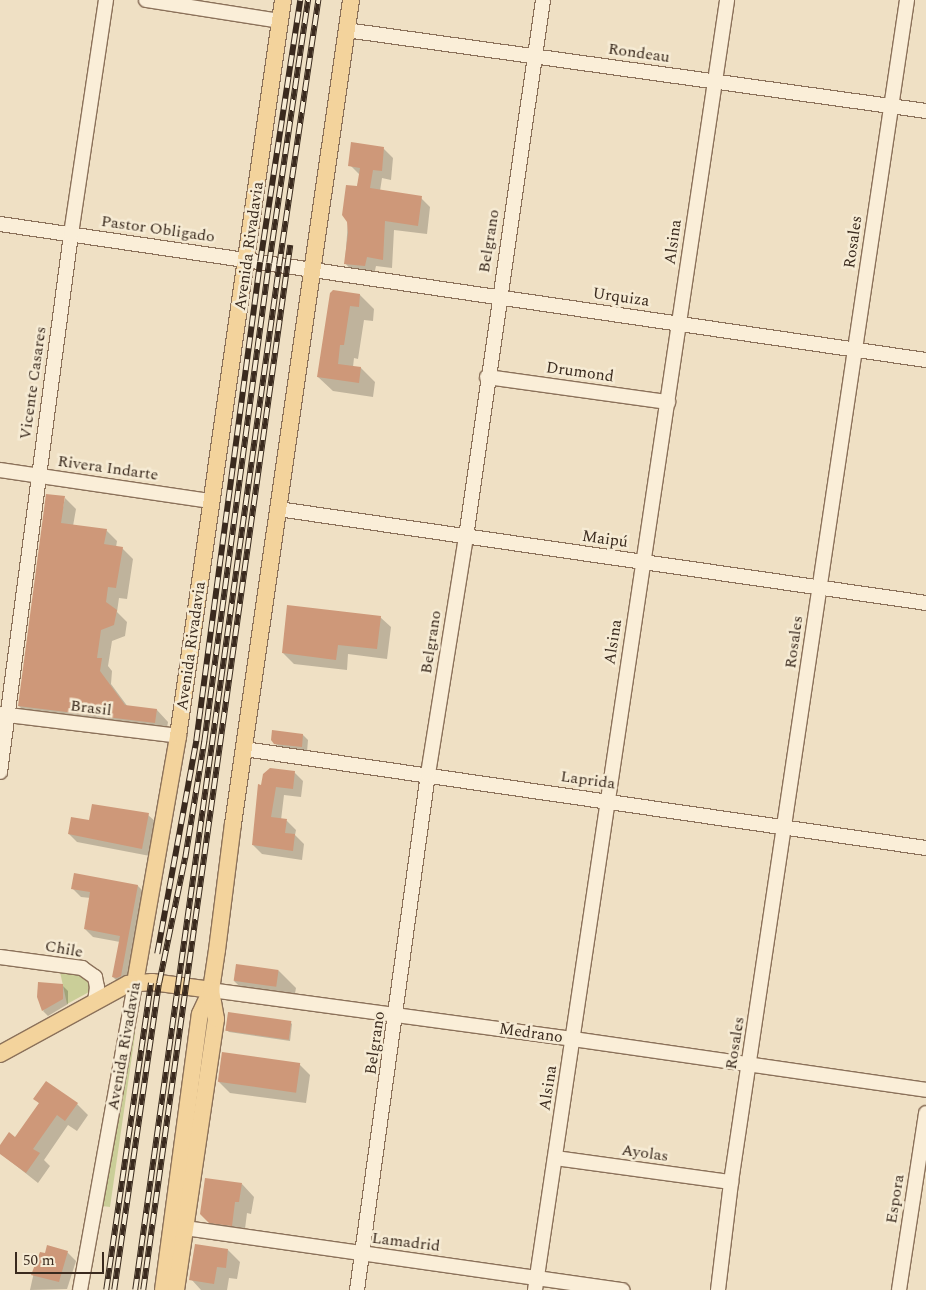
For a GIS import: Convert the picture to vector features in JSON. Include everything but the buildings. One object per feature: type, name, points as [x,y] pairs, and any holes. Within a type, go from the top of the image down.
[{"type":"main road","name":"Avenida Rivadavia","points":[[135,982],[178,736],[283,0]]},
{"type":"main road","points":[[163,1290],[200,1014],[211,990],[351,0]]},
{"type":"main road","points":[[0,1054],[95,1001],[135,982]]},
{"type":"main road","name":"Medrano","points":[[135,982],[152,982],[211,990]]},
{"type":"main road","points":[[176,1290],[216,1019],[211,990]]},
{"type":"street","name":"Vicente Casares","points":[[0,772],[3,715],[106,0]]},
{"type":"street","points":[[146,0],[280,21]]},
{"type":"street","name":"Belgrano","points":[[357,1290],[428,774],[466,536],[498,297],[543,0]]},
{"type":"street","name":"Alsina","points":[[536,1284],[727,0]]},
{"type":"street","name":"Rosales","points":[[718,1290],[731,1182],[750,1065],[890,105],[907,0]]},
{"type":"street","name":"Rondeau","points":[[346,30],[926,111]]},
{"type":"street","name":"Pastor Obligado","points":[[0,224],[312,270]]},
{"type":"street","name":"Urquiza","points":[[312,270],[926,360]]},
{"type":"street","name":"Drumond","points":[[487,377],[668,402]]},
{"type":"street","name":"Rivera Indarte","points":[[0,470],[211,501]]},
{"type":"street","name":"Maipú","points":[[278,509],[643,563],[926,602]]},
{"type":"street","name":"Brasil","points":[[3,715],[178,736]]},
{"type":"street","name":"Laprida","points":[[244,749],[428,774],[926,848]]},
{"type":"street","name":"Chile","points":[[0,957],[82,968],[95,977],[97,987],[95,1001]]},
{"type":"street","name":"Avenida Rivadavia","points":[[80,1290],[135,982]]},
{"type":"street","name":"Medrano","points":[[211,990],[573,1039],[926,1090]]},
{"type":"street","name":"Espora","points":[[899,1290],[926,1113]]},
{"type":"street","name":"Ayolas","points":[[555,1158],[731,1182]]},
{"type":"street","name":"Lamadrid","points":[[185,1228],[362,1254],[536,1284],[623,1290]]},
{"type":"green space","points":[[60,972],[88,977],[91,988],[89,992],[67,1004]]},
{"type":"green space","points":[[135,1028],[110,1207],[102,1206],[130,1037]]},
{"type":"railway","points":[[157,954],[196,741],[260,262],[300,0]]},
{"type":"railway","points":[[114,1290],[159,983],[185,858],[204,742],[269,263],[308,0]]},
{"type":"railway","points":[[135,1290],[318,0]]},
{"type":"railway","points":[[143,1290],[290,245]]},
{"type":"railway","points":[[106,1290],[151,983]]}]
